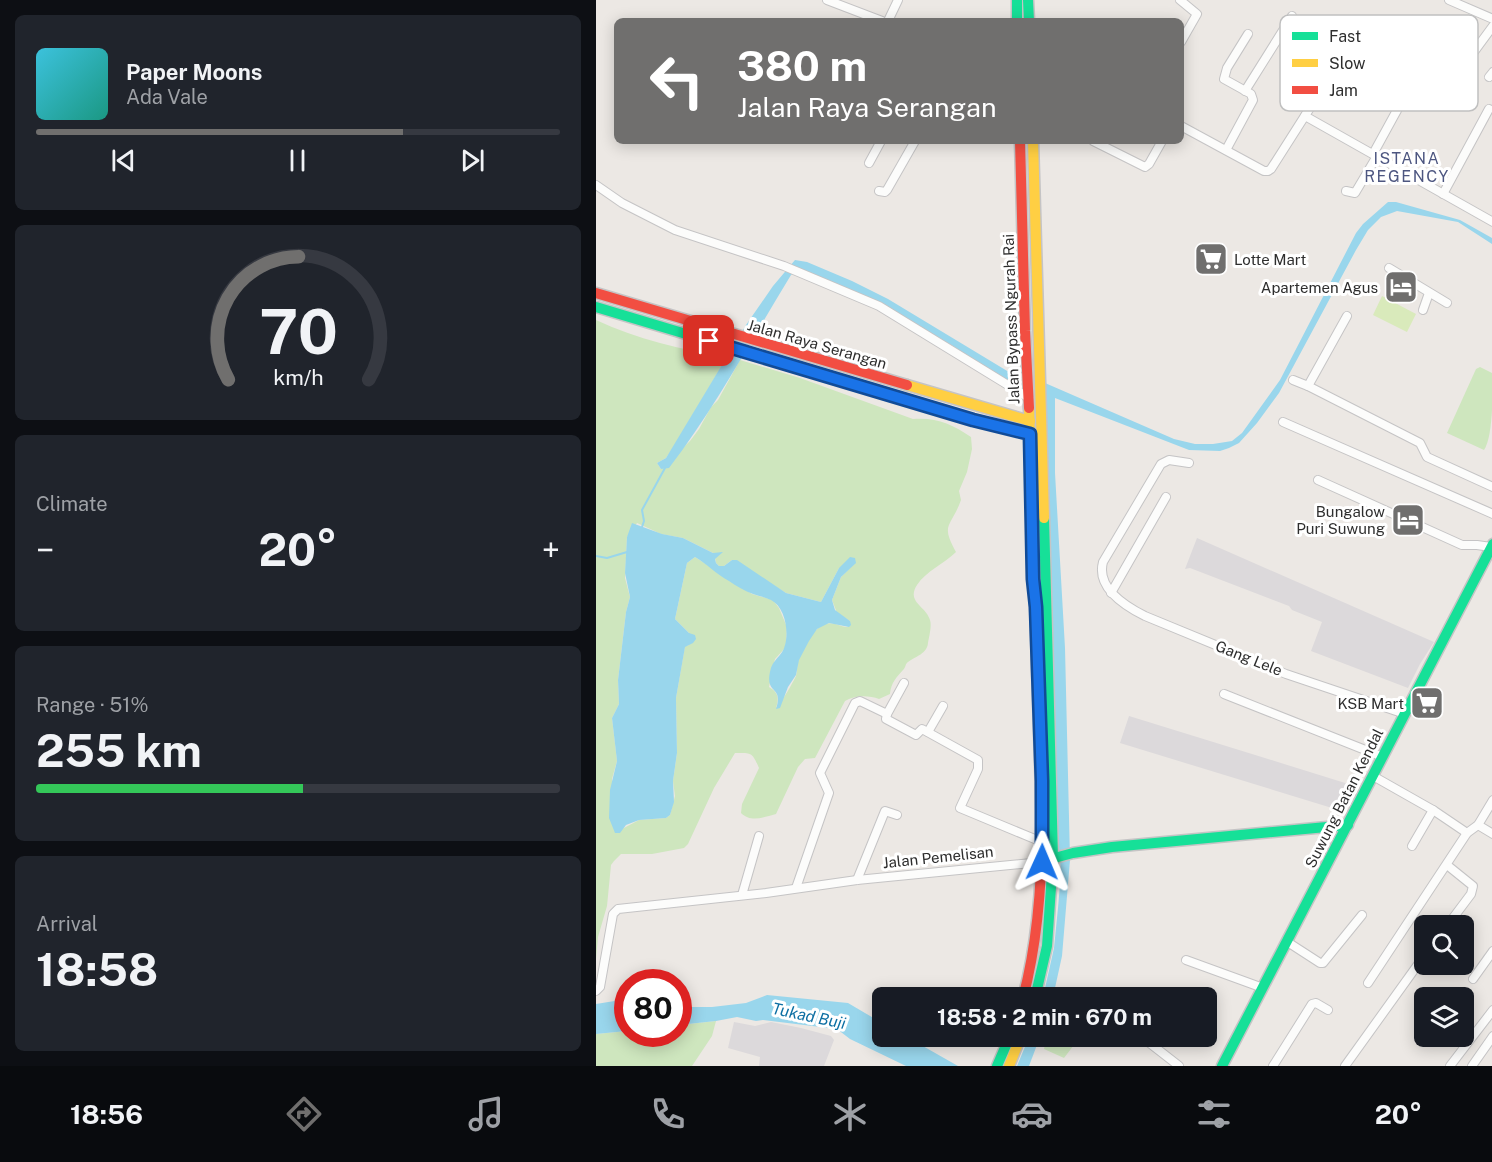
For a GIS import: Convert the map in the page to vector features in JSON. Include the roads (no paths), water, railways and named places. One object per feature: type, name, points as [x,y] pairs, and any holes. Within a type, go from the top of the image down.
[{"type":"main road","points":[[1017,0],[1017,18]]},
{"type":"main road","points":[[1028,0],[1029,18]]},
{"type":"main road","name":"Jalan Bypass Ngurah Rai","points":[[1020,144],[1034,375]]},
{"type":"main road","name":"Jalan Bypass Ngurah Rai","points":[[1026,987],[1034,953],[1039,915],[1042,862],[1042,781],[1030,434],[1034,375],[1033,144]]},
{"type":"main road","name":"Jalan Raya Serangan","points":[[596,293],[1030,421]]},
{"type":"main road","name":"Jalan Raya Serangan","points":[[596,307],[973,420],[1030,434]]},
{"type":"main road","name":"Jalan Bypass Ngurah Rai","points":[[1032,396],[1043,521],[1055,857],[1050,913],[1037,987]]},
{"type":"main road","points":[[1032,528],[1043,521]]},
{"type":"main road","name":"Suwung Batan Kendal","points":[[1222,1066],[1492,546]]},
{"type":"main road","name":"Jalan Pemelisan","points":[[1042,862],[1076,852],[1197,838],[1348,825]]},
{"type":"main road","points":[[997,1066],[1005,1047]]},
{"type":"main road","points":[[1008,1066],[1016,1047]]},
{"type":"street","points":[[827,0],[874,18]]},
{"type":"street","points":[[889,18],[898,0]]},
{"type":"street","points":[[1180,0],[1197,14],[1184,37]]},
{"type":"street","points":[[1449,0],[1493,19]]},
{"type":"street","points":[[1478,46],[1493,26]]},
{"type":"street","points":[[1226,150],[1253,100],[1251,94],[1227,81],[1224,76],[1248,34]]},
{"type":"street","points":[[1245,91],[1280,35]]},
{"type":"street","points":[[1443,194],[1489,109]]},
{"type":"street","points":[[1184,128],[1268,171],[1308,111]]},
{"type":"street","points":[[1346,191],[1355,194],[1398,111]]},
{"type":"street","points":[[1305,116],[1493,222]]},
{"type":"street","points":[[869,163],[879,144]]},
{"type":"street","points":[[879,191],[887,190],[913,144]]},
{"type":"street","points":[[1099,144],[1145,167],[1160,144]]},
{"type":"street","points":[[596,185],[622,202],[675,230],[786,267],[879,306],[1032,396]]},
{"type":"street","points":[[1389,268],[1447,303]]},
{"type":"street","points":[[1423,310],[1429,293]]},
{"type":"street","points":[[1308,386],[1347,316]]},
{"type":"street","points":[[1293,380],[1420,444],[1427,458],[1493,486]]},
{"type":"street","points":[[1283,422],[1493,514]]},
{"type":"street","name":"Gang Lele","points":[[1188,463],[1169,460],[1161,464],[1103,562],[1102,576],[1111,592],[1123,605],[1167,625],[1286,674],[1405,714]]},
{"type":"street","points":[[1318,480],[1462,546],[1477,544],[1492,546]]},
{"type":"street","points":[[1111,592],[1166,497]]},
{"type":"street","points":[[904,683],[887,714],[888,721],[915,735],[921,728],[978,760],[979,763],[960,808],[1042,842]]},
{"type":"street","points":[[1224,694],[1383,757]]},
{"type":"street","points":[[796,888],[829,793],[820,773],[825,760],[857,701],[887,714]]},
{"type":"street","points":[[928,732],[943,706]]},
{"type":"street","points":[[1373,776],[1433,810],[1467,833]]},
{"type":"street","points":[[1368,983],[1467,833],[1478,825],[1493,800]]},
{"type":"street","points":[[1412,846],[1433,810]]},
{"type":"street","points":[[857,880],[884,811],[898,815]]},
{"type":"street","points":[[1478,825],[1493,834]]},
{"type":"street","points":[[742,895],[759,836]]},
{"type":"street","name":"Jalan Pemelisan","points":[[596,991],[600,987],[613,914],[618,909],[857,880],[1042,862]]},
{"type":"street","points":[[1447,865],[1473,886],[1471,894],[1455,915]]},
{"type":"street","points":[[1286,942],[1323,963],[1362,915]]},
{"type":"street","points":[[1473,979],[1493,951]]},
{"type":"street","points":[[1186,960],[1263,988]]},
{"type":"street","points":[[1345,1066],[1414,970]]},
{"type":"street","points":[[1273,1066],[1312,1004],[1316,1003],[1328,1010]]},
{"type":"street","points":[[1450,1066],[1493,1010]]},
{"type":"street","points":[[1472,1066],[1493,1036]]},
{"type":"street","points":[[1155,1047],[1179,1066]]},
{"type":"water","points":[[1388,202],[1396,202],[1460,220],[1492,238],[1492,244],[1458,222],[1397,211],[1381,217],[1368,230],[1356,250],[1279,393],[1239,443],[1229,448],[1220,451],[1189,450],[1055,398],[1055,473],[1065,648],[1070,860],[1062,956],[1055,987],[1045,987],[1054,948],[1061,873],[1057,820],[1046,394],[1019,386],[995,374],[953,346],[872,300],[806,271],[797,270],[791,275],[718,397],[686,445],[669,468],[661,469],[657,463],[666,458],[746,325],[773,286],[795,260],[807,262],[888,299],[1022,380],[1045,383],[1174,439],[1195,444],[1232,441],[1242,433],[1280,380],[1356,233]]},
{"type":"water","points":[[632,523],[662,534],[683,538],[713,553],[723,552],[715,559],[719,566],[737,560],[786,593],[821,602],[839,568],[850,557],[855,558],[856,563],[841,577],[832,600],[835,610],[850,621],[851,625],[849,627],[829,623],[817,629],[799,660],[796,675],[788,687],[780,708],[776,709],[778,696],[769,679],[771,668],[784,649],[786,639],[785,620],[780,608],[771,600],[738,587],[695,557],[687,563],[675,619],[689,633],[695,635],[696,639],[685,647],[676,698],[677,753],[673,781],[674,802],[670,815],[666,818],[639,820],[626,825],[620,833],[615,833],[609,818],[610,790],[617,761],[612,718],[619,704],[618,680],[626,612],[630,597],[625,573],[627,537]]},
{"type":"water","name":"Tukad Buji","points":[[767,995],[848,1003],[872,1017],[872,1047],[925,1047],[958,1066],[906,1066],[850,1039],[837,1029],[737,1017],[692,1024],[692,1007],[746,1003]]},
{"type":"water","points":[[614,1001],[614,1032],[596,1034],[596,1004]]},
{"type":"water","points":[[1025,1047],[1036,1047],[1029,1066],[1017,1066]]},
{"type":"waterway","points":[[642,527],[644,521],[642,510],[665,468]]},
{"type":"waterway","points":[[596,556],[607,558],[627,552]]},
{"type":"place","name":"Lotte Mart","points":[[1211,259]]},
{"type":"place","name":"Apartemen Agus","points":[[1401,287]]},
{"type":"place","name":"Bungalow Puri Suwung","points":[[1408,520]]},
{"type":"place","name":"KSB Mart","points":[[1427,703]]},
{"type":"district","name":"ISTANA REGENCY","points":[[1407,167]]}]
